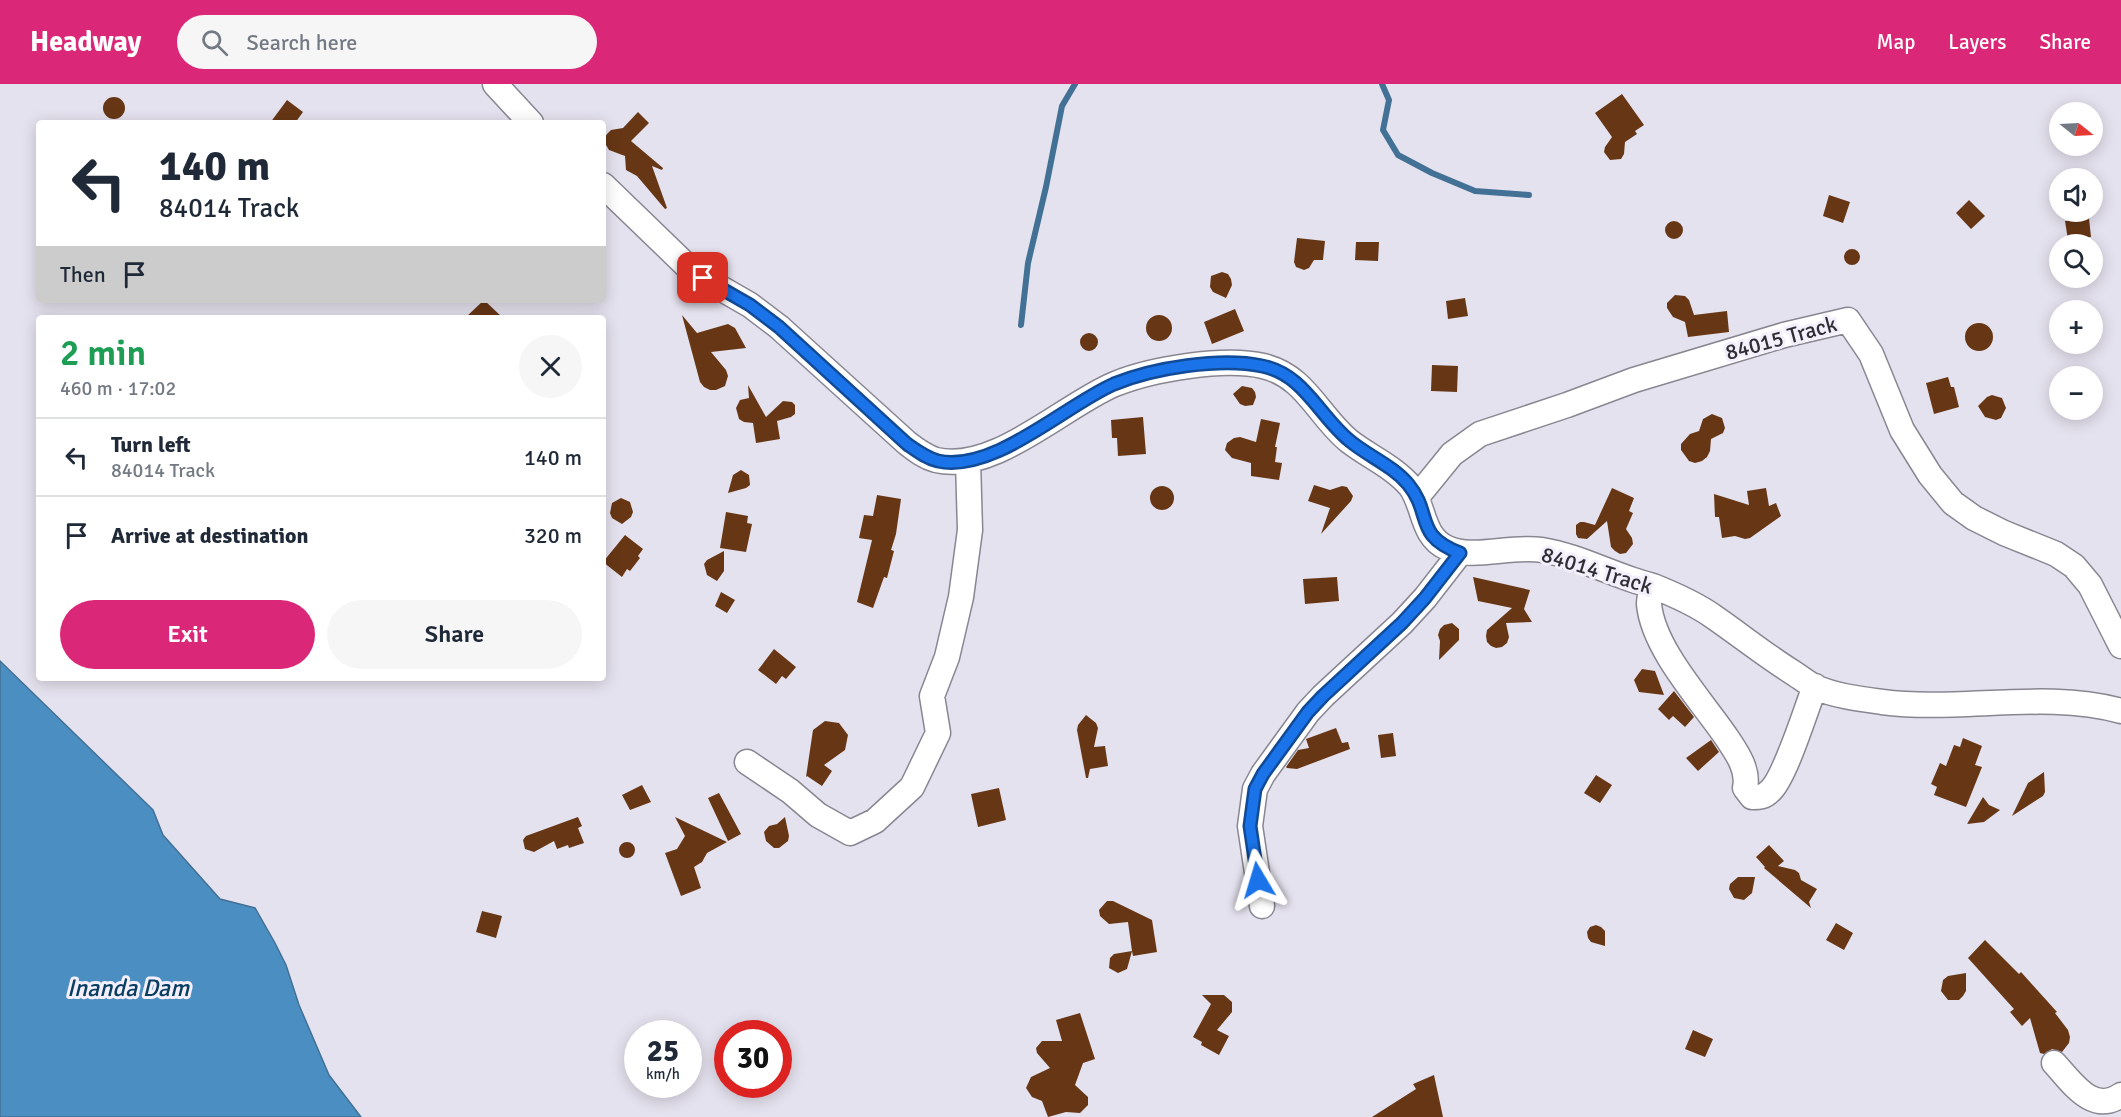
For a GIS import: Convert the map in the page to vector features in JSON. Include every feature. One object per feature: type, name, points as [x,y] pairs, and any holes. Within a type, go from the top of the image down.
[{"type":"street","points":[[495,84],[528,120]]},
{"type":"street","points":[[606,188],[690,268],[750,305],[779,327],[907,444],[926,457],[938,461],[968,461],[991,455],[1084,400],[1116,384],[1173,368],[1238,364],[1262,366],[1280,372],[1299,384],[1338,431],[1407,483],[1417,497],[1429,533],[1445,548],[1460,553],[1402,623],[1308,712],[1263,774],[1255,789],[1250,826],[1262,906]]},
{"type":"street","name":"84015 Track","points":[[1417,497],[1452,454],[1480,434],[1644,377],[1784,335],[1848,320],[1871,354],[1902,430],[1930,475],[1953,502],[1974,518],[2056,554],[2074,566],[2090,585],[2121,646]]},
{"type":"street","points":[[747,762],[790,791],[818,815],[850,833],[875,821],[912,787],[938,733],[932,696],[947,657],[962,597],[970,530],[968,461]]},
{"type":"street","name":"84014 Track","points":[[1460,553],[1542,550],[1652,586],[1710,614],[1770,658],[1815,686],[1840,694],[1883,702],[1920,705],[2088,704],[2121,711]]},
{"type":"street","points":[[1652,586],[1649,603],[1651,615],[1663,645],[1675,667],[1741,759],[1747,781],[1745,788],[1752,797],[1762,797],[1771,791],[1781,776],[1815,686]]},
{"type":"street","points":[[2054,1063],[2086,1097],[2103,1102],[2114,1100],[2121,1095]]},
{"type":"water","name":"Inanda Dam","points":[[0,661],[153,810],[163,835],[220,899],[255,908],[286,965],[299,1005],[329,1075],[361,1117],[0,1117]]},
{"type":"building","points":[[1622,94],[1644,125],[1635,131],[1637,134],[1625,142],[1621,159],[1610,160],[1604,152],[1612,137],[1595,113]]},
{"type":"building","points":[[114,97],[122,100],[125,108],[122,116],[114,119],[106,116],[103,108],[106,100]]},
{"type":"building","points":[[287,100],[303,112],[297,120],[272,120]]},
{"type":"building","points":[[638,112],[649,123],[631,141],[663,168],[662,170],[652,166],[667,208],[665,209],[637,176],[626,170],[625,156],[609,150],[606,145],[606,136],[611,130],[623,128]]},
{"type":"building","points":[[1829,195],[1850,202],[1843,223],[1823,216]]},
{"type":"building","points":[[1969,200],[1985,216],[1971,229],[1956,213]]},
{"type":"building","points":[[1670,221],[1678,221],[1683,226],[1681,237],[1670,239],[1665,234],[1665,226]]},
{"type":"building","points":[[2065,222],[2089,222],[2091,234],[2067,234]]},
{"type":"building","points":[[1297,238],[1325,241],[1323,260],[1314,260],[1309,268],[1304,270],[1296,267],[1294,262]]},
{"type":"building","points":[[1356,242],[1379,242],[1378,261],[1355,260]]},
{"type":"building","points":[[1849,249],[1855,249],[1860,257],[1858,263],[1849,265],[1844,260],[1844,254]]},
{"type":"building","points":[[1222,272],[1228,274],[1232,285],[1226,298],[1213,292],[1210,287],[1211,276]]},
{"type":"building","points":[[1675,295],[1685,296],[1689,300],[1694,315],[1727,311],[1729,332],[1688,337],[1685,322],[1673,317],[1667,308],[1667,303]]},
{"type":"building","points":[[1465,298],[1468,316],[1448,319],[1446,301]]},
{"type":"building","points":[[481,303],[487,303],[500,315],[468,315]]},
{"type":"building","points":[[1235,309],[1244,331],[1212,344],[1204,322]]},
{"type":"building","points":[[682,315],[697,333],[728,324],[735,328],[746,348],[711,352],[726,370],[728,376],[725,386],[710,390],[700,382]]},
{"type":"building","points":[[1159,315],[1168,319],[1172,328],[1168,337],[1159,341],[1150,337],[1146,328],[1150,319]]},
{"type":"building","points":[[1979,323],[1989,327],[1993,337],[1989,347],[1979,351],[1969,347],[1965,337],[1969,327]]},
{"type":"building","points":[[1089,333],[1095,336],[1098,342],[1095,348],[1089,351],[1083,348],[1080,342],[1083,336]]},
{"type":"building","points":[[1432,365],[1458,366],[1457,392],[1431,391]]},
{"type":"building","points":[[1948,377],[1951,387],[1954,387],[1959,407],[1934,414],[1926,383]]},
{"type":"building","points":[[748,385],[766,417],[783,401],[792,402],[795,405],[795,414],[777,421],[780,439],[756,443],[753,423],[739,419],[736,408],[740,400],[749,398]]},
{"type":"building","points":[[1242,386],[1252,388],[1255,392],[1253,405],[1240,404],[1233,394]]},
{"type":"building","points":[[1992,395],[2002,398],[2006,408],[2001,418],[1996,420],[1985,417],[1978,406]]},
{"type":"building","points":[[1712,414],[1722,418],[1725,428],[1723,433],[1711,439],[1707,457],[1695,463],[1689,461],[1681,450],[1681,444],[1690,434],[1699,431],[1703,419]]},
{"type":"building","points":[[1143,417],[1146,454],[1118,456],[1117,438],[1112,438],[1111,420]]},
{"type":"building","points":[[1261,419],[1280,423],[1275,447],[1277,447],[1275,462],[1282,463],[1279,480],[1251,476],[1251,463],[1232,458],[1225,450],[1227,443],[1234,438],[1240,437],[1256,442]]},
{"type":"building","points":[[741,470],[749,475],[750,485],[728,493],[733,475]]},
{"type":"building","points":[[1314,485],[1330,490],[1342,486],[1347,487],[1353,496],[1321,534],[1330,508],[1308,501]]},
{"type":"building","points":[[1162,486],[1170,490],[1174,498],[1170,506],[1162,510],[1154,506],[1150,498],[1154,490]]},
{"type":"building","points":[[1612,488],[1634,498],[1629,511],[1633,513],[1626,529],[1633,544],[1626,553],[1620,554],[1611,547],[1607,521],[1587,539],[1578,538],[1576,534],[1576,525],[1580,522],[1595,525]]},
{"type":"building","points":[[1766,488],[1769,506],[1776,503],[1781,516],[1750,538],[1735,536],[1722,538],[1719,517],[1715,517],[1714,494],[1749,505],[1747,491]]},
{"type":"building","points":[[877,495],[901,499],[896,534],[891,550],[894,551],[887,578],[884,577],[873,608],[857,602],[872,540],[859,538],[864,515],[873,516]]},
{"type":"building","points":[[621,498],[630,502],[633,512],[631,517],[622,524],[612,518],[610,513],[612,503]]},
{"type":"building","points":[[726,512],[748,516],[747,523],[752,524],[746,552],[720,548]]},
{"type":"building","points":[[625,535],[643,549],[638,556],[640,558],[630,571],[627,569],[622,577],[606,564],[606,558]]},
{"type":"building","points":[[724,551],[724,571],[717,581],[707,575],[704,564]]},
{"type":"building","points":[[1337,577],[1339,601],[1305,604],[1303,579]]},
{"type":"building","points":[[1473,577],[1530,590],[1524,609],[1532,622],[1506,623],[1509,637],[1507,643],[1502,647],[1496,648],[1487,642],[1487,630],[1512,608],[1478,601]]},
{"type":"building","points":[[721,592],[735,600],[727,613],[715,606]]},
{"type":"building","points":[[1452,623],[1459,629],[1459,640],[1439,660],[1438,635],[1440,629]]},
{"type":"building","points":[[774,649],[796,667],[786,679],[782,676],[776,684],[758,670]]},
{"type":"building","points":[[1642,669],[1655,671],[1664,695],[1639,692],[1634,680]]},
{"type":"building","points":[[1674,691],[1694,717],[1685,727],[1673,716],[1669,720],[1658,709]]},
{"type":"building","points":[[1086,715],[1096,723],[1098,728],[1094,747],[1105,746],[1108,766],[1090,769],[1088,778],[1086,778],[1077,730]]},
{"type":"building","points":[[825,721],[839,723],[848,735],[845,750],[824,765],[832,771],[822,786],[806,777],[813,730]]},
{"type":"building","points":[[1336,728],[1342,743],[1348,742],[1350,749],[1297,769],[1286,767],[1298,750],[1309,748],[1306,739]]},
{"type":"building","points":[[1393,733],[1396,756],[1381,758],[1378,735]]},
{"type":"building","points":[[1963,738],[1982,746],[1975,765],[1982,767],[1966,807],[1934,795],[1937,787],[1931,784],[1940,763],[1946,766],[1954,745],[1960,747]]},
{"type":"building","points":[[1711,740],[1719,752],[1698,771],[1686,758]]},
{"type":"building","points":[[2044,772],[2045,792],[2043,796],[2012,816],[2028,783]]},
{"type":"building","points":[[1596,775],[1612,785],[1600,803],[1584,793]]},
{"type":"building","points":[[642,785],[651,802],[630,810],[622,795]]},
{"type":"building","points":[[999,788],[1006,820],[978,827],[971,794]]},
{"type":"building","points":[[719,793],[741,834],[728,841],[708,798]]},
{"type":"building","points":[[1983,797],[1989,805],[2000,810],[1984,822],[1967,824]]},
{"type":"building","points":[[578,817],[582,826],[578,828],[584,843],[557,849],[554,841],[534,852],[525,849],[523,840],[526,836]]},
{"type":"building","points":[[675,817],[727,842],[707,853],[702,862],[694,867],[701,888],[681,896],[665,853],[677,849],[685,836]]},
{"type":"building","points":[[785,817],[788,841],[779,848],[774,848],[766,841],[764,832],[769,826],[777,824]]},
{"type":"building","points":[[624,842],[630,842],[635,850],[633,856],[624,858],[619,853],[619,847]]},
{"type":"building","points":[[1769,845],[1784,861],[1778,866],[1795,870],[1799,873],[1801,880],[1817,889],[1809,902],[1811,908],[1764,868],[1756,857]]},
{"type":"building","points":[[1738,877],[1755,877],[1752,893],[1744,900],[1734,898],[1729,889],[1730,884]]},
{"type":"building","points":[[1107,901],[1113,901],[1152,920],[1157,952],[1133,956],[1128,922],[1109,924],[1100,916],[1099,910]]},
{"type":"building","points":[[482,911],[502,916],[496,938],[476,932]]},
{"type":"building","points":[[1836,923],[1853,933],[1844,950],[1826,940]]},
{"type":"building","points":[[1596,925],[1605,931],[1605,946],[1591,942],[1588,938],[1587,932],[1590,927]]},
{"type":"building","points":[[1985,940],[2019,974],[2021,972],[2057,1012],[2055,1013],[2068,1030],[2070,1037],[2069,1043],[2062,1052],[2052,1049],[2044,1054],[2040,1053],[2030,1018],[2022,1026],[2010,1012],[2014,1009],[1968,958]]},
{"type":"building","points":[[1132,951],[1127,969],[1118,973],[1109,968],[1110,958],[1114,954]]},
{"type":"building","points":[[1966,973],[1966,991],[1963,996],[1959,1000],[1948,1000],[1941,991],[1943,980],[1948,976]]},
{"type":"building","points":[[1202,995],[1224,995],[1232,1002],[1232,1012],[1217,1030],[1229,1036],[1219,1055],[1201,1045],[1202,1042],[1193,1037],[1211,1004]]},
{"type":"building","points":[[1080,1013],[1095,1059],[1083,1063],[1075,1085],[1088,1097],[1088,1105],[1080,1113],[1066,1112],[1048,1117],[1042,1101],[1032,1097],[1026,1088],[1031,1077],[1050,1068],[1037,1053],[1036,1048],[1042,1041],[1062,1041],[1056,1020]]},
{"type":"building","points":[[1693,1030],[1713,1039],[1705,1057],[1685,1049]]},
{"type":"building","points":[[1434,1075],[1443,1117],[1372,1117],[1416,1089],[1413,1084]]},
{"type":"waterway","points":[[1021,325],[1028,263],[1062,106],[1075,84]]},
{"type":"waterway","points":[[1382,84],[1389,100],[1383,130],[1398,155],[1432,173],[1475,191],[1529,195]]},
{"type":"route","points":[[703,278],[764,314],[907,444],[926,457],[938,461],[968,461],[991,455],[1084,400],[1116,384],[1149,373],[1197,365],[1238,364],[1262,366],[1280,372],[1299,384],[1338,431],[1351,443],[1407,483],[1417,497],[1429,533],[1445,548],[1460,553],[1402,623],[1377,648],[1342,677],[1308,712],[1263,774],[1255,789],[1250,826],[1258,880]]}]
